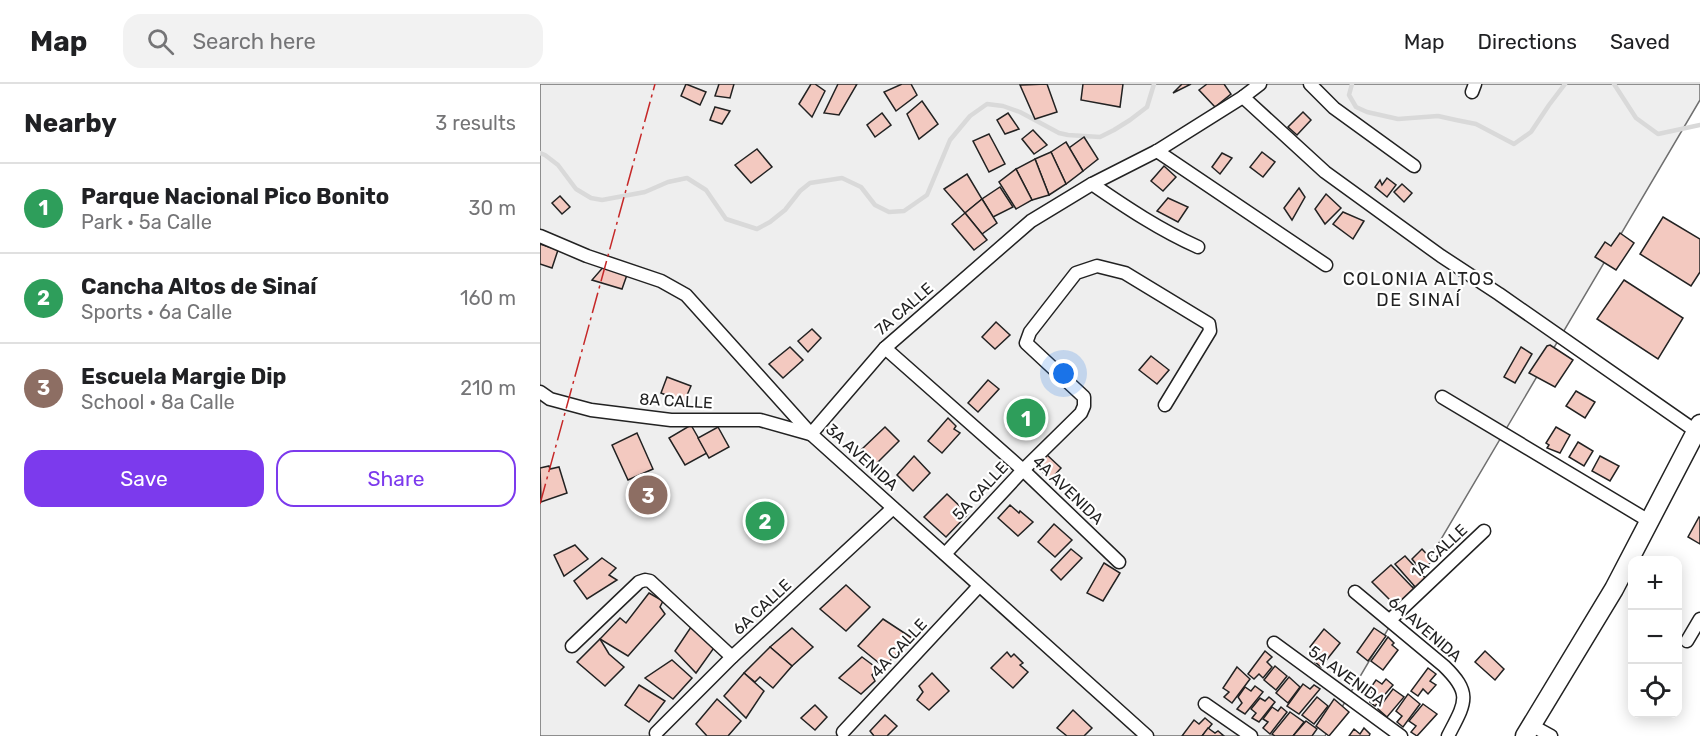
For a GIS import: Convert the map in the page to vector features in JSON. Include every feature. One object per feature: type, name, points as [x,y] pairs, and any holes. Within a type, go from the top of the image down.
[{"type":"main road","points":[[1528,730],[1614,589],[1699,430]]},
{"type":"street","points":[[1246,84],[1244,97],[1325,172],[1441,256],[1699,430]]},
{"type":"street","name":"7A CALLE","points":[[811,434],[885,348],[1030,221],[1092,184],[1156,151],[1244,97],[1260,84]]},
{"type":"street","points":[[1310,84],[1334,108],[1414,166]]},
{"type":"street","points":[[1156,151],[1326,265]]},
{"type":"street","points":[[1092,184],[1152,224],[1198,247]]},
{"type":"street","name":"3A AVENIDA","points":[[540,236],[587,256],[661,281],[686,295],[811,434],[1147,736]]},
{"type":"street","name":"5A CALLE","points":[[945,554],[1023,470],[1081,413],[1084,397],[1026,343],[1030,332],[1076,273],[1097,266],[1125,273],[1209,324],[1210,331],[1165,405]]},
{"type":"street","name":"4A AVENIDA","points":[[885,348],[1023,470],[1119,562]]},
{"type":"street","name":"8A CALLE","points":[[540,392],[550,399],[591,410],[671,420],[760,420],[811,434]]},
{"type":"street","points":[[1442,397],[1650,521]]},
{"type":"street","name":"6A CALLE","points":[[656,733],[732,657],[893,508]]},
{"type":"street","name":"1A CALLE","points":[[1390,620],[1484,531]]},
{"type":"street","points":[[572,646],[639,582],[645,580],[650,581],[732,657]]},
{"type":"street","name":"4A CALLE","points":[[843,732],[979,586]]},
{"type":"street","name":"6A AVENIDA","points":[[1355,592],[1456,677],[1462,687],[1464,697],[1460,712],[1448,736]]},
{"type":"street","points":[[1687,640],[1700,620]]},
{"type":"street","name":"5A AVENIDA","points":[[1274,643],[1401,736]]},
{"type":"street","points":[[1205,704],[1251,736]]},
{"type":"street","points":[[1528,730],[1551,736]]},
{"type":"shaded area","points":[[540,84],[1700,84],[1700,100],[1325,736],[540,736]]},
{"type":"building","points":[[686,84],[706,92],[700,105],[681,96]]},
{"type":"building","points":[[719,84],[734,84],[730,98],[715,96]]},
{"type":"building","points":[[811,84],[825,91],[812,117],[799,104]]},
{"type":"building","points":[[838,84],[857,84],[839,115],[824,113]]},
{"type":"building","points":[[902,84],[911,84],[917,95],[896,111],[884,92]]},
{"type":"building","points":[[1047,84],[1057,112],[1035,119],[1020,85]]},
{"type":"building","points":[[1083,84],[1123,84],[1120,107],[1081,100]]},
{"type":"building","points":[[1182,84],[1191,84],[1173,93]]},
{"type":"building","points":[[1207,84],[1224,84],[1231,94],[1215,107],[1199,90]]},
{"type":"building","points":[[922,101],[938,124],[919,139],[907,114]]},
{"type":"building","points":[[715,107],[730,111],[722,124],[710,120]]},
{"type":"building","points":[[1303,112],[1311,120],[1297,135],[1288,127]]},
{"type":"building","points":[[882,113],[891,125],[875,137],[867,125]]},
{"type":"building","points":[[1008,113],[1019,129],[1005,134],[997,120]]},
{"type":"building","points":[[1033,130],[1047,145],[1034,154],[1022,139]]},
{"type":"building","points":[[989,134],[1005,164],[989,172],[973,141]]},
{"type":"building","points":[[1084,137],[1098,159],[1083,171],[1069,148]]},
{"type":"building","points":[[1066,142],[1083,171],[1066,184],[1051,152]]},
{"type":"building","points":[[757,149],[772,167],[751,183],[735,165]]},
{"type":"building","points":[[1051,152],[1066,184],[1049,195],[1035,159]]},
{"type":"building","points":[[1262,152],[1275,162],[1263,177],[1250,167]]},
{"type":"building","points":[[1222,153],[1232,158],[1220,174],[1212,167]]},
{"type":"building","points":[[1035,159],[1049,195],[1032,200],[1016,169]]},
{"type":"building","points":[[1164,166],[1176,177],[1163,191],[1151,181]]},
{"type":"building","points":[[1016,169],[1032,200],[1016,209],[999,182]]},
{"type":"building","points":[[967,174],[982,199],[965,213],[944,189]]},
{"type":"building","points":[[1387,178],[1396,185],[1387,197],[1375,187],[1380,180],[1382,185]]},
{"type":"building","points":[[1402,184],[1412,193],[1404,202],[1394,192]]},
{"type":"building","points":[[1000,187],[1013,207],[993,217],[982,199]]},
{"type":"building","points":[[1299,188],[1305,197],[1292,220],[1284,208]]},
{"type":"building","points":[[1326,194],[1341,208],[1325,224],[1315,209]]},
{"type":"building","points":[[560,196],[570,207],[562,214],[552,203]]},
{"type":"building","points":[[1168,198],[1188,207],[1178,222],[1157,211]]},
{"type":"building","points":[[982,199],[997,223],[982,234],[965,213]]},
{"type":"building","points":[[1343,212],[1364,221],[1353,239],[1333,224]]},
{"type":"building","points":[[965,213],[987,240],[974,250],[952,224]]},
{"type":"building","points":[[1663,217],[1700,239],[1700,272],[1691,286],[1640,254]]},
{"type":"building","points":[[1620,233],[1634,243],[1616,270],[1595,257],[1605,242],[1611,246]]},
{"type":"building","points":[[540,244],[558,250],[552,268],[540,264]]},
{"type":"building","points":[[605,265],[628,272],[622,289],[592,280]]},
{"type":"building","points":[[1624,280],[1683,318],[1658,359],[1597,319]]},
{"type":"building","points":[[996,322],[1010,335],[995,349],[982,337]]},
{"type":"building","points":[[812,329],[821,338],[808,352],[798,341]]},
{"type":"building","points":[[1550,345],[1573,360],[1555,387],[1529,373],[1547,346]]},
{"type":"building","points":[[790,347],[803,360],[783,378],[769,364]]},
{"type":"building","points":[[1521,347],[1532,354],[1515,383],[1504,377]]},
{"type":"building","points":[[1151,356],[1169,370],[1157,384],[1139,370]]},
{"type":"building","points":[[667,377],[691,386],[684,402],[661,393]]},
{"type":"building","points":[[988,380],[999,389],[978,412],[968,403]]},
{"type":"building","points":[[1576,391],[1595,402],[1585,418],[1566,406]]},
{"type":"building","points":[[948,418],[956,426],[954,429],[960,433],[942,453],[928,441]]},
{"type":"building","points":[[691,425],[707,453],[685,465],[669,438]]},
{"type":"building","points":[[718,427],[729,447],[709,458],[698,438]]},
{"type":"building","points":[[885,427],[899,441],[876,464],[861,450]]},
{"type":"building","points":[[1556,427],[1570,435],[1560,453],[1547,448],[1549,445],[1546,443]]},
{"type":"building","points":[[637,433],[653,469],[628,480],[612,445]]},
{"type":"building","points":[[1578,442],[1593,451],[1584,466],[1569,457]]},
{"type":"building","points":[[1046,454],[1061,468],[1051,479],[1035,465]]},
{"type":"building","points":[[914,456],[930,473],[913,491],[897,475]]},
{"type":"building","points":[[1600,456],[1619,466],[1610,481],[1592,471]]},
{"type":"building","points":[[549,466],[550,469],[559,467],[567,493],[541,502],[540,468]]},
{"type":"building","points":[[947,494],[968,514],[946,537],[924,517]]},
{"type":"building","points":[[1010,505],[1033,522],[1018,536],[998,518]]},
{"type":"building","points":[[1700,518],[1700,544],[1688,537]]},
{"type":"building","points":[[1054,524],[1072,540],[1055,557],[1038,542]]},
{"type":"building","points":[[575,545],[588,559],[564,576],[554,555]]},
{"type":"building","points":[[1071,549],[1082,558],[1061,580],[1051,570]]},
{"type":"building","points":[[1422,549],[1433,561],[1421,570],[1412,559]]},
{"type":"building","points":[[1405,556],[1427,580],[1417,589],[1395,564]]},
{"type":"building","points":[[602,558],[616,568],[609,575],[617,580],[587,599],[574,581]]},
{"type":"building","points":[[1104,563],[1120,573],[1103,601],[1087,593]]},
{"type":"building","points":[[1391,565],[1415,590],[1397,607],[1372,582]]},
{"type":"building","points":[[846,585],[870,607],[846,631],[820,609]]},
{"type":"building","points":[[649,593],[663,601],[660,607],[665,614],[628,656],[600,639],[620,618],[626,623]]},
{"type":"building","points":[[883,619],[912,638],[884,667],[858,646]]},
{"type":"building","points":[[691,627],[716,645],[696,673],[675,651]]},
{"type":"building","points":[[792,628],[813,647],[792,666],[770,647]]},
{"type":"building","points":[[1374,628],[1386,636],[1368,661],[1357,652]]},
{"type":"building","points":[[1324,629],[1340,643],[1321,667],[1315,662],[1320,655],[1310,647]]},
{"type":"building","points":[[1388,637],[1398,650],[1383,670],[1371,661]]},
{"type":"building","points":[[600,639],[609,654],[624,667],[605,686],[577,662]]},
{"type":"building","points":[[770,647],[792,666],[773,688],[760,677],[755,682],[744,673]]},
{"type":"building","points":[[1265,651],[1272,657],[1267,662],[1272,667],[1263,678],[1259,674],[1254,679],[1248,674]]},
{"type":"building","points":[[1485,651],[1504,669],[1495,680],[1475,662]]},
{"type":"building","points":[[1007,652],[1011,657],[1014,654],[1023,663],[1020,665],[1028,672],[1013,688],[991,668]]},
{"type":"building","points":[[862,657],[878,669],[872,675],[875,681],[861,694],[839,678]]},
{"type":"building","points":[[672,660],[692,678],[673,699],[645,678]]},
{"type":"building","points":[[1275,666],[1287,676],[1276,690],[1264,680]]},
{"type":"building","points":[[1237,667],[1250,679],[1232,703],[1224,697],[1229,692],[1223,688]]},
{"type":"building","points":[[1428,668],[1436,674],[1430,681],[1436,685],[1428,694],[1423,689],[1418,696],[1411,691]]},
{"type":"building","points":[[744,673],[764,691],[746,718],[724,696]]},
{"type":"building","points":[[932,673],[949,691],[929,710],[917,700],[923,692],[919,686]]},
{"type":"building","points":[[1289,677],[1300,687],[1288,703],[1276,693]]},
{"type":"building","points":[[1386,679],[1393,685],[1375,706],[1370,702],[1375,695],[1369,690],[1376,680],[1382,684]]},
{"type":"building","points":[[1303,684],[1310,689],[1314,685],[1320,689],[1299,714],[1287,706]]},
{"type":"building","points":[[639,685],[665,701],[649,722],[625,705]]},
{"type":"building","points":[[1255,686],[1263,692],[1245,714],[1237,709],[1242,703],[1238,697],[1245,687],[1251,691]]},
{"type":"building","points":[[1393,689],[1404,697],[1387,717],[1378,709]]},
{"type":"building","points":[[1408,694],[1420,704],[1403,727],[1397,722],[1402,716],[1396,711]]},
{"type":"building","points":[[1269,697],[1275,702],[1259,722],[1252,718],[1256,713],[1251,709],[1260,698],[1265,701]]},
{"type":"building","points":[[1317,697],[1328,706],[1314,724],[1302,715]]},
{"type":"building","points":[[717,699],[741,721],[728,736],[707,736],[696,724]]},
{"type":"building","points":[[1334,699],[1349,712],[1329,736],[1316,726]]},
{"type":"building","points":[[1423,704],[1437,714],[1417,736],[1411,732],[1416,726],[1409,721]]},
{"type":"building","points":[[815,705],[827,717],[815,730],[801,718]]},
{"type":"building","points":[[1272,707],[1278,711],[1281,707],[1287,712],[1270,734],[1263,728],[1268,722],[1263,719]]},
{"type":"building","points":[[1073,710],[1092,728],[1084,736],[1067,736],[1057,728]]},
{"type":"building","points":[[1290,712],[1304,722],[1293,736],[1272,734]]},
{"type":"building","points":[[885,715],[897,726],[887,736],[874,736],[870,731]]},
{"type":"building","points":[[1205,718],[1212,724],[1202,736],[1182,736],[1194,720],[1199,724]]},
{"type":"building","points":[[1306,721],[1317,729],[1312,736],[1293,736]]},
{"type":"building","points":[[1208,728],[1215,733],[1218,731],[1224,736],[1202,736]]},
{"type":"building","points":[[1364,728],[1370,734],[1369,736],[1349,736],[1354,729],[1360,734]]},
{"type":"waterway","points":[[540,153],[558,165],[576,189],[591,198],[602,200],[645,192],[668,182],[687,178],[706,190],[726,219],[757,229],[785,210],[800,191],[810,183],[842,178],[861,187],[875,205],[889,212],[904,211],[927,195],[950,140],[970,116],[987,104],[1003,106],[1020,112],[1059,133],[1100,137],[1130,120],[1147,107],[1154,84]]},
{"type":"waterway","points":[[1352,84],[1349,95],[1356,107],[1367,112],[1398,119],[1438,116],[1476,124],[1514,144],[1531,132],[1565,84]]},
{"type":"waterway","points":[[1614,84],[1636,118],[1658,134],[1700,125]]},
{"type":"power","points":[[540,504],[655,84]]},
{"type":"place","name":"Parque Nacional Pico Bonito","points":[[1026,418]]},
{"type":"place","name":"Escuela Margie Dip","points":[[648,495]]},
{"type":"place","name":"Cancha Altos de Sinaí","points":[[765,521]]},
{"type":"district","name":"COLONIA ALTOS DE SINAÍ","points":[[1419,289]]}]
